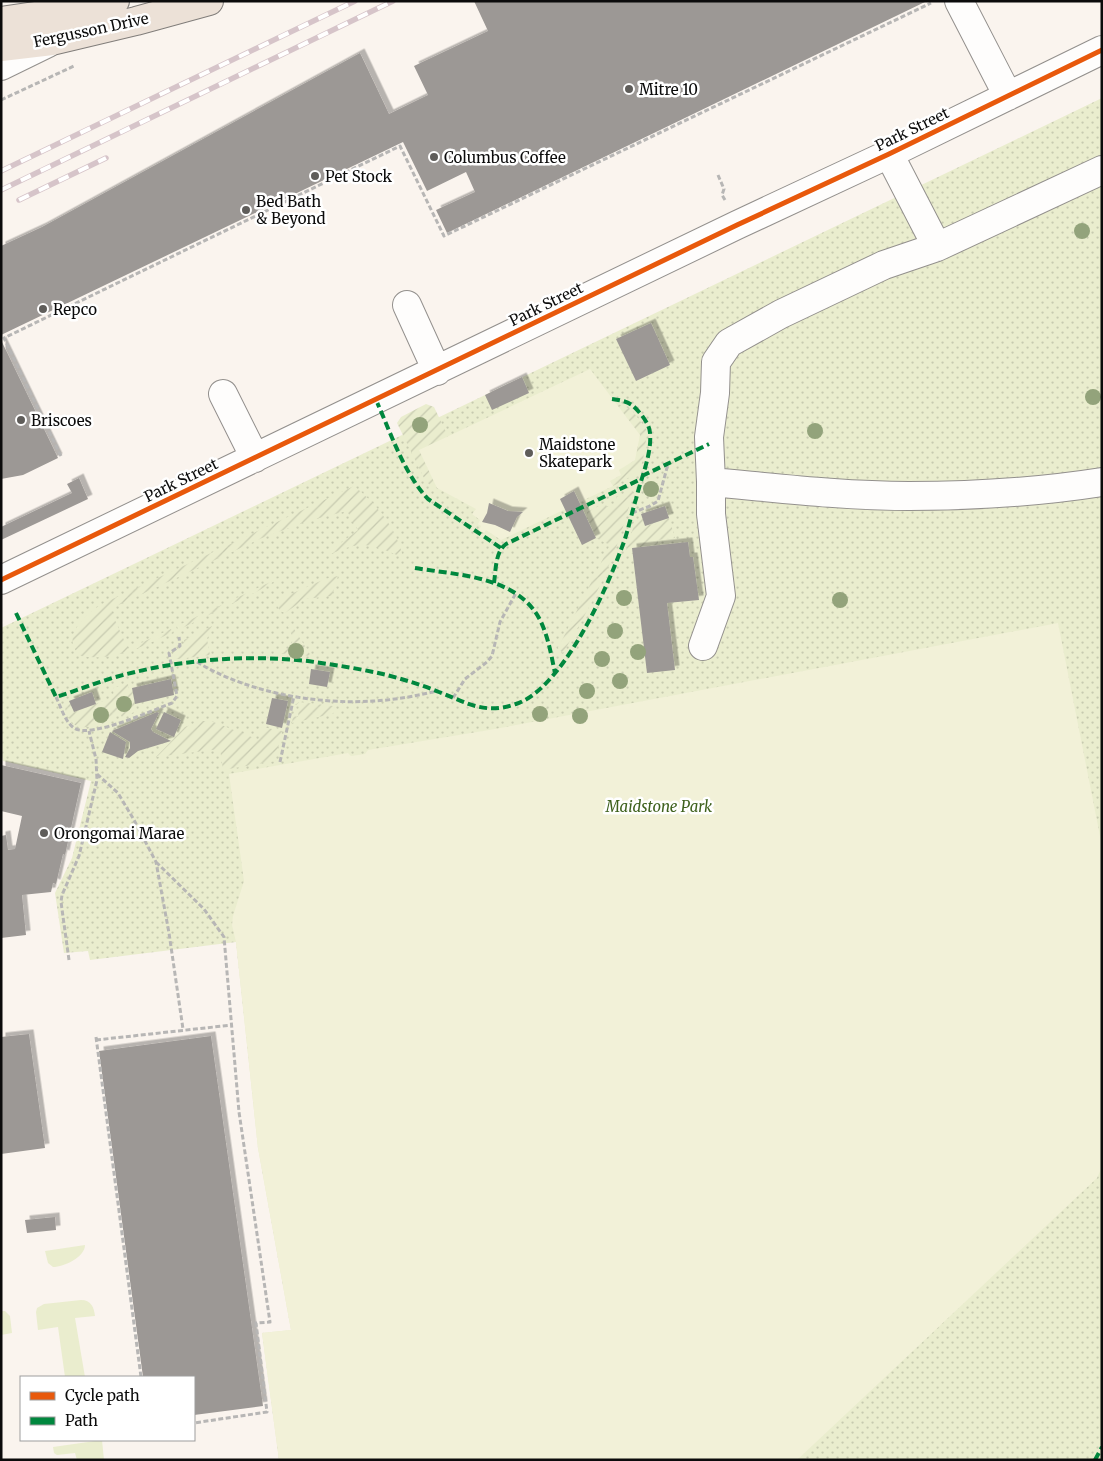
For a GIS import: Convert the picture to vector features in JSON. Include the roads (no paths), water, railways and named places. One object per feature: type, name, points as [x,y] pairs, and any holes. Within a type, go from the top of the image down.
[{"type":"main road","name":"Fergusson Drive","points":[[1,21],[90,8],[115,1]]},
{"type":"main road","name":"Fergusson Drive","points":[[1,47],[52,41],[209,1]]},
{"type":"street","points":[[959,1],[1008,96]]},
{"type":"street","points":[[1,66],[52,41]]},
{"type":"street","name":"Park Street","points":[[1,580],[1102,50]]},
{"type":"street","points":[[889,154],[937,247]]},
{"type":"street","points":[[703,646],[721,596],[711,514],[709,437],[715,393],[716,362],[729,343],[781,314],[884,265],[937,247],[1102,170]]},
{"type":"street","points":[[407,305],[437,371]]},
{"type":"street","points":[[223,394],[255,458]]},
{"type":"street","points":[[711,482],[811,491],[908,496],[1019,492],[1102,482]]},
{"type":"railway","points":[[1,171],[355,1]]},
{"type":"railway","points":[[1,190],[393,1]]},
{"type":"railway","points":[[19,200],[106,158]]},
{"type":"place","name":"Mitre 10","points":[[629,89]]},
{"type":"place","name":"Columbus Coffee","points":[[434,157]]},
{"type":"place","name":"Pet Stock","points":[[315,176]]},
{"type":"place","name":"Bed Bath & Beyond","points":[[246,210]]},
{"type":"place","name":"Repco","points":[[43,309]]},
{"type":"place","name":"Briscoes","points":[[21,420]]},
{"type":"place","name":"Maidstone Skatepark","points":[[529,453]]},
{"type":"place","name":"Orongomai Marae","points":[[44,833]]},
{"type":"park label","name":"Maidstone Park","points":[[659,806]]}]
